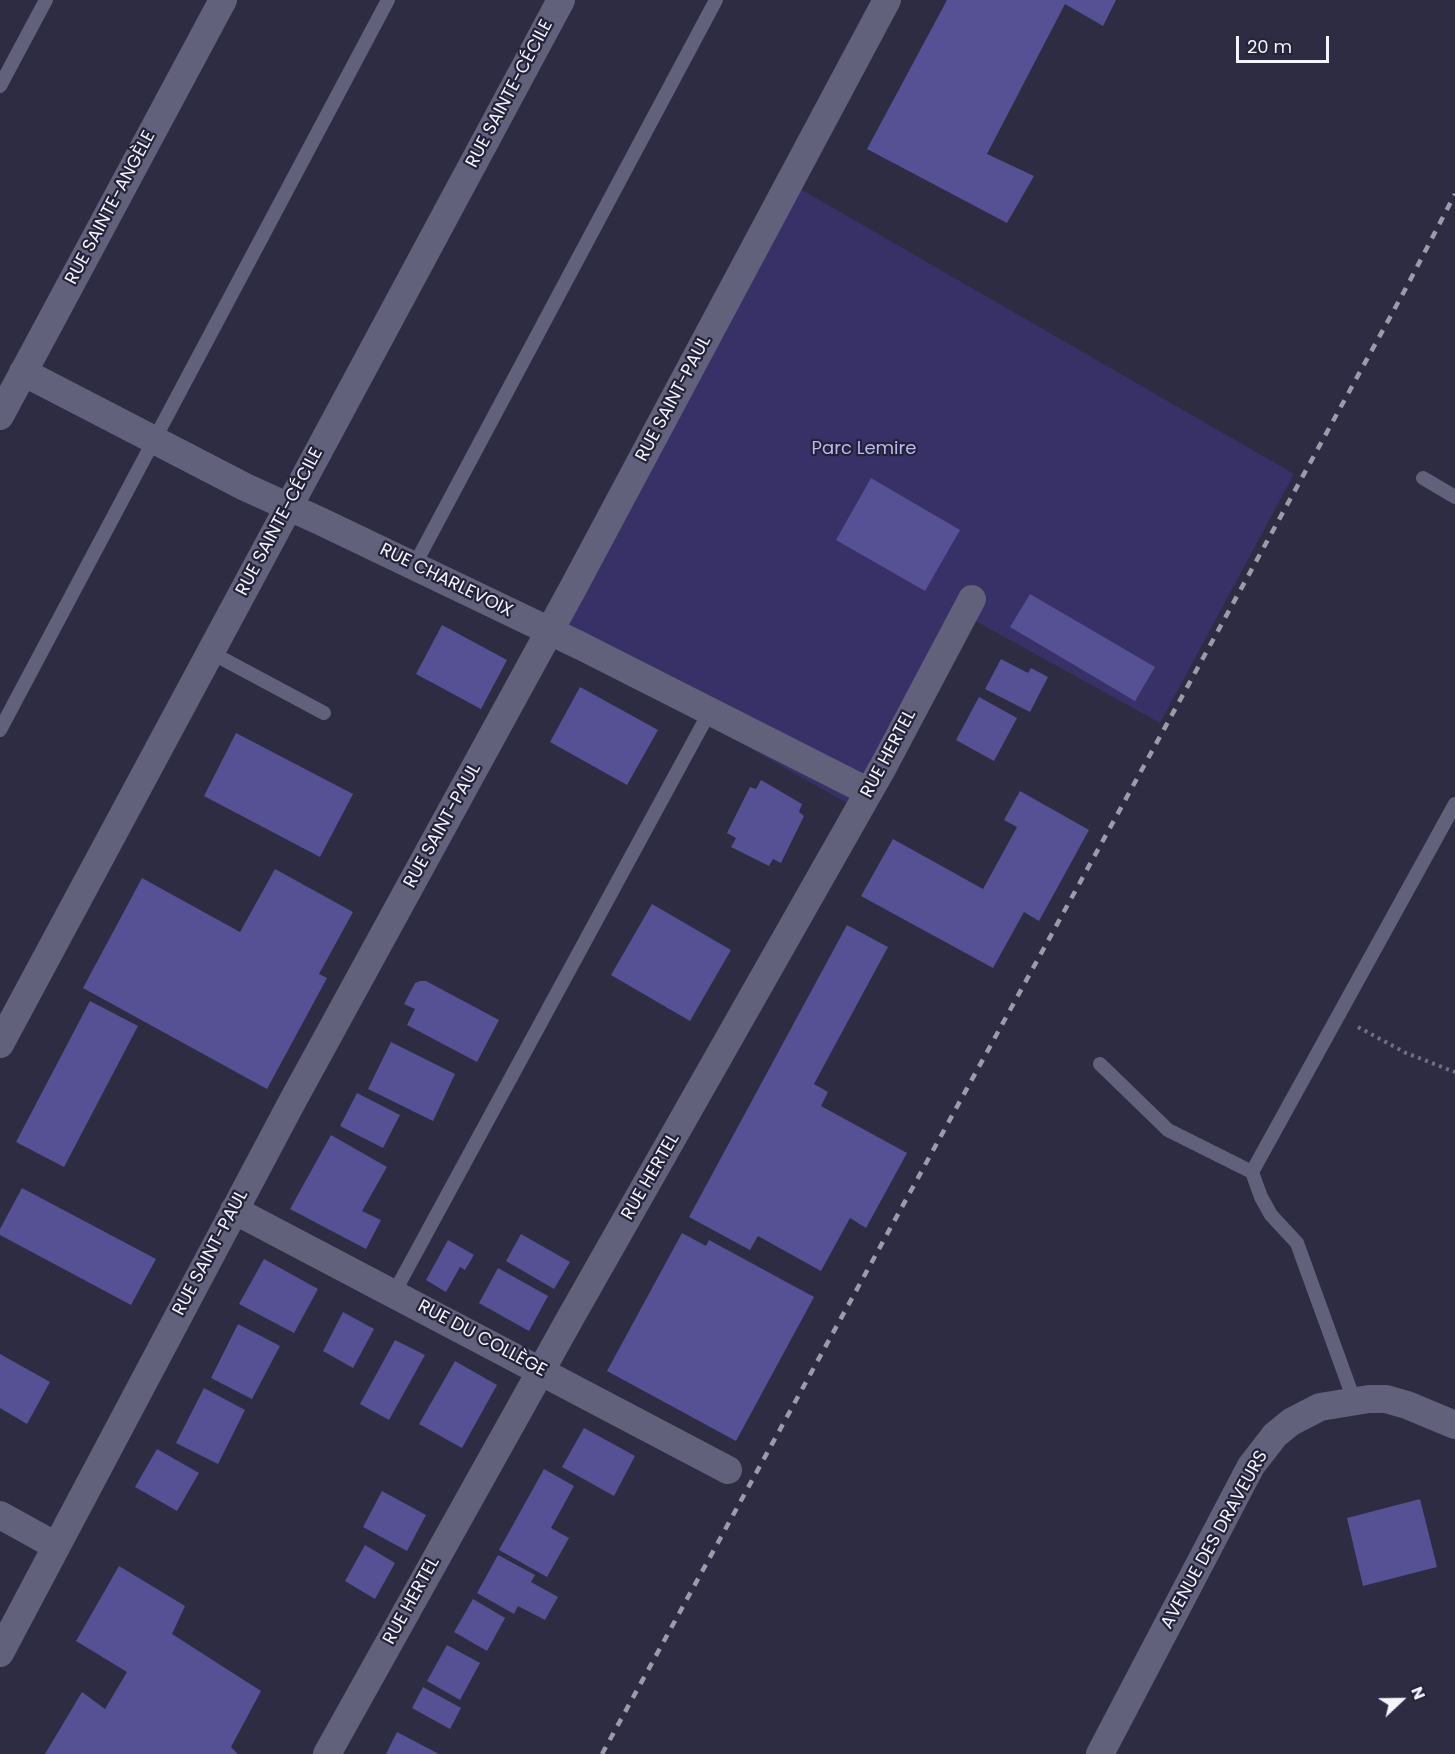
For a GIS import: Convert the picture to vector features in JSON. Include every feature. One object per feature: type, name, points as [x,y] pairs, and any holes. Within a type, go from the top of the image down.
[{"type":"street","name":"RUE SAINTE-ANGÈLE","points":[[0,416],[223,0]]},
{"type":"street","name":"RUE SAINTE-CÉCILE","points":[[0,1044],[561,0]]},
{"type":"street","name":"RUE SAINT-PAUL","points":[[0,1653],[234,1210],[550,631],[887,0]]},
{"type":"street","name":"RUE CHARLEVOIX","points":[[23,372],[245,487],[550,631],[869,792]]},
{"type":"street","name":"RUE HERTEL","points":[[327,1754],[869,792],[972,599]]},
{"type":"street","name":"RUE DU COLLÈGE","points":[[234,1210],[542,1370],[728,1470]]},
{"type":"street","name":"AVENUE DES DRAVEURS","points":[[1100,1754],[1251,1466],[1282,1428],[1320,1407],[1354,1400],[1376,1399],[1395,1401],[1420,1409],[1455,1425]]},
{"type":"street","points":[[0,1515],[56,1546]]},
{"type":"lane","points":[[0,86],[46,0]]},
{"type":"lane","points":[[0,730],[388,0]]},
{"type":"lane","points":[[414,566],[716,0]]},
{"type":"lane","points":[[1423,478],[1455,497]]},
{"type":"lane","points":[[210,652],[324,713]]},
{"type":"lane","points":[[394,1293],[710,711]]},
{"type":"lane","points":[[1252,1172],[1455,804]]},
{"type":"lane","points":[[1100,1064],[1168,1130],[1252,1172],[1261,1197],[1271,1215],[1298,1243],[1354,1400]]},
{"type":"path","points":[[1338,1017],[1406,1053],[1455,1072]]},
{"type":"green space","name":"Parc Lemire","points":[[790,183],[1294,474],[1160,723],[963,614],[870,816],[556,639]]},
{"type":"building","points":[[947,0],[1116,0],[1103,26],[1065,4],[987,154],[1034,176],[1007,223],[867,149]]},
{"type":"building","points":[[871,478],[960,530],[925,591],[836,540]]},
{"type":"building","points":[[1030,594],[1155,667],[1135,701],[1010,627]]},
{"type":"building","points":[[442,625],[507,660],[481,709],[416,674]]},
{"type":"building","points":[[1001,659],[1028,673],[1031,668],[1048,677],[1030,712],[985,689]]},
{"type":"building","points":[[580,687],[658,730],[627,785],[550,742]]},
{"type":"building","points":[[979,697],[1017,718],[994,761],[956,740]]},
{"type":"building","points":[[236,733],[353,794],[320,857],[204,796]]},
{"type":"building","points":[[761,780],[802,804],[799,812],[804,816],[781,863],[773,859],[769,866],[731,847],[736,838],[727,833],[750,787],[756,789]]},
{"type":"building","points":[[1020,791],[1089,830],[1039,921],[1024,912],[993,968],[861,896],[893,839],[983,889],[1017,827],[1004,820]]},
{"type":"building","points":[[275,869],[353,912],[319,974],[327,978],[267,1089],[83,988],[142,878],[240,932]]},
{"type":"building","points":[[652,904],[731,950],[690,1021],[611,975]]},
{"type":"building","points":[[847,925],[888,947],[814,1084],[828,1092],[821,1106],[907,1153],[866,1228],[850,1218],[821,1271],[758,1236],[750,1250],[689,1217]]},
{"type":"building","points":[[426,981],[499,1020],[477,1062],[407,1025],[415,1009],[404,1004],[415,983]]},
{"type":"building","points":[[90,1001],[138,1026],[64,1167],[16,1142]]},
{"type":"building","points":[[391,1042],[455,1074],[433,1121],[368,1089]]},
{"type":"building","points":[[357,1093],[400,1115],[383,1148],[340,1126]]},
{"type":"building","points":[[331,1135],[387,1167],[362,1211],[381,1220],[366,1249],[290,1209]]},
{"type":"building","points":[[22,1188],[156,1259],[131,1305],[0,1235],[0,1229]]},
{"type":"building","points":[[682,1233],[706,1246],[709,1240],[814,1297],[736,1441],[607,1371]]},
{"type":"building","points":[[521,1234],[570,1262],[554,1289],[506,1261]]},
{"type":"building","points":[[448,1240],[474,1255],[465,1270],[460,1267],[446,1292],[426,1280]]},
{"type":"building","points":[[264,1259],[318,1289],[294,1333],[239,1304]]},
{"type":"building","points":[[498,1268],[548,1296],[529,1331],[479,1303]]},
{"type":"building","points":[[343,1312],[374,1329],[353,1368],[323,1351]]},
{"type":"building","points":[[238,1324],[280,1346],[252,1399],[211,1378]]},
{"type":"building","points":[[395,1340],[425,1355],[389,1420],[360,1404]]},
{"type":"building","points":[[0,1354],[50,1382],[27,1424],[0,1408]]},
{"type":"building","points":[[455,1361],[497,1385],[462,1448],[419,1424]]},
{"type":"building","points":[[204,1388],[245,1410],[218,1464],[176,1443]]},
{"type":"building","points":[[584,1428],[635,1456],[614,1496],[562,1467]]},
{"type":"building","points":[[157,1449],[199,1473],[177,1511],[135,1487]]},
{"type":"building","points":[[544,1469],[574,1486],[551,1528],[569,1538],[547,1577],[499,1550]]},
{"type":"building","points":[[382,1491],[426,1515],[407,1551],[363,1527]]},
{"type":"building","points":[[1420,1499],[1437,1567],[1363,1586],[1347,1518]]},
{"type":"building","points":[[365,1545],[395,1563],[375,1599],[345,1581]]},
{"type":"building","points":[[498,1555],[535,1575],[531,1582],[558,1597],[545,1620],[518,1606],[514,1614],[477,1593]]},
{"type":"building","points":[[119,1566],[185,1606],[172,1634],[261,1691],[231,1747],[238,1754],[45,1754],[82,1692],[105,1709],[127,1672],[76,1641]]},
{"type":"building","points":[[473,1599],[505,1618],[487,1651],[454,1632]]},
{"type":"building","points":[[447,1645],[480,1663],[460,1700],[427,1681]]},
{"type":"building","points":[[423,1687],[461,1708],[450,1729],[412,1708]]},
{"type":"building","points":[[397,1732],[439,1754],[386,1754]]},
{"type":"railway","points":[[602,1754],[1406,288],[1455,194]]}]
